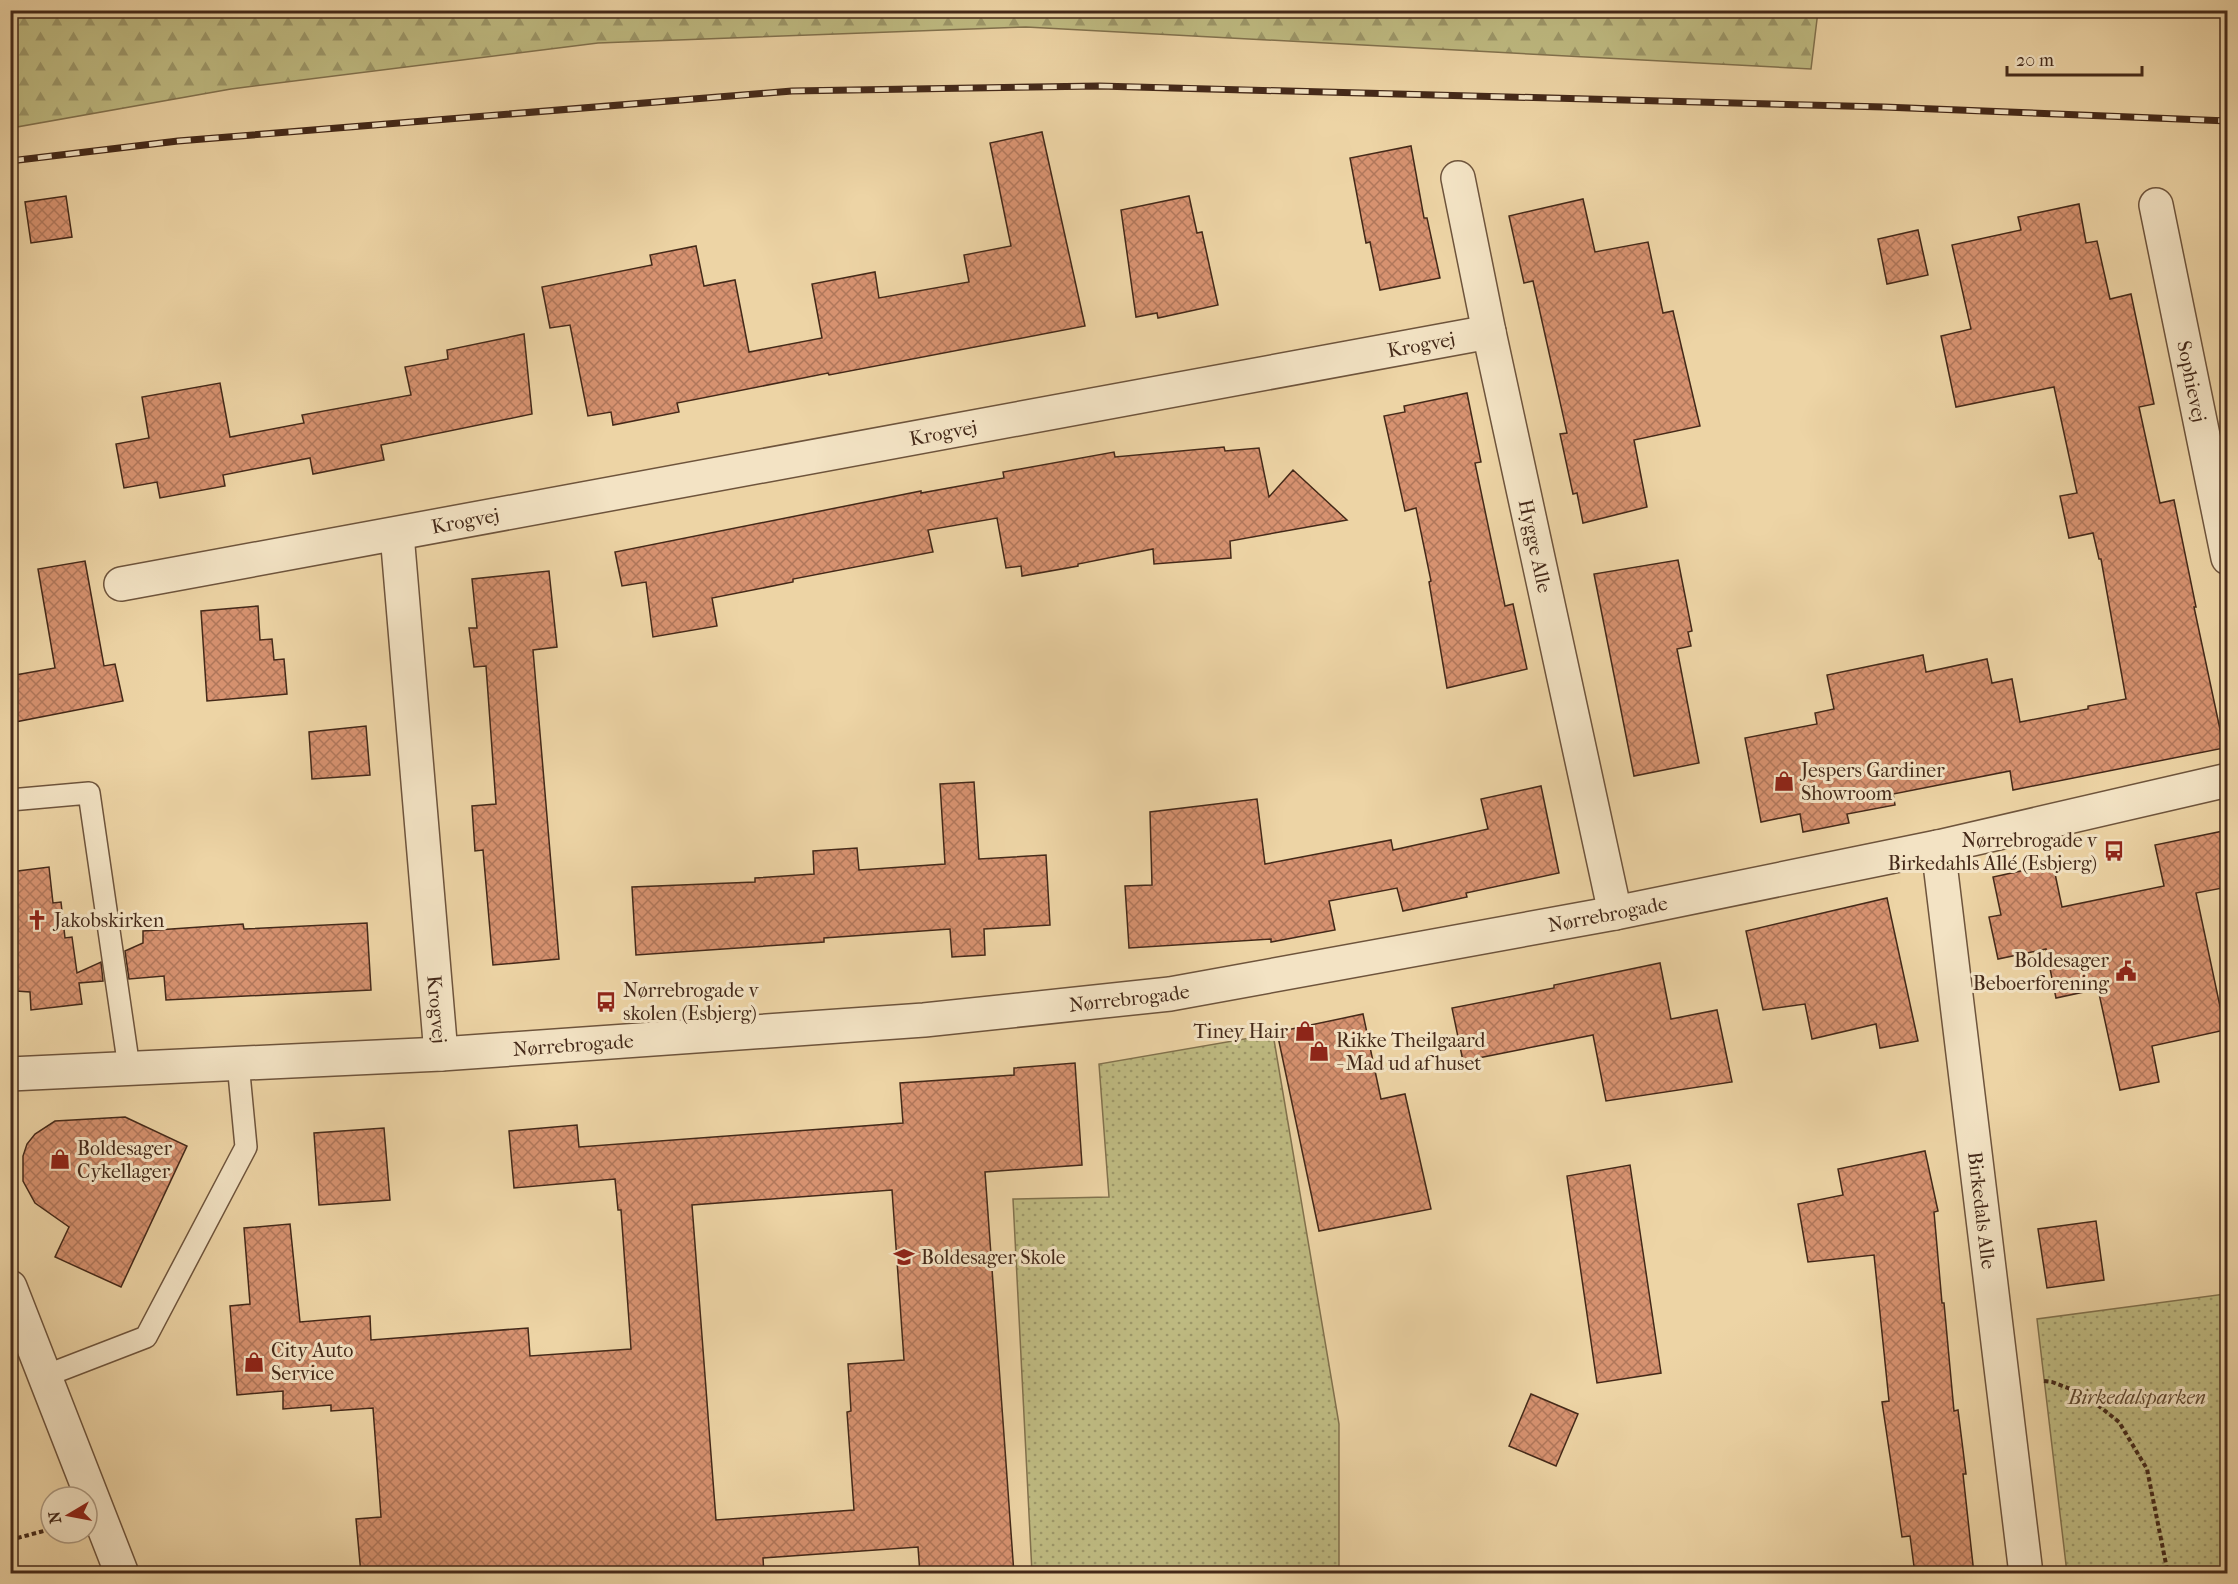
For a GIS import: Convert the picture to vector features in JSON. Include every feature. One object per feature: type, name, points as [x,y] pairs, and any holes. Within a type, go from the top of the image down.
[{"type":"street","name":"Hygge Alle","points":[[1458,178],[1489,332],[1615,913]]},
{"type":"street","name":"Sophievej","points":[[2156,205],[2228,558]]},
{"type":"street","name":"Krogvej","points":[[121,584],[1489,332]]},
{"type":"street","name":"Krogvej","points":[[397,534],[441,1054]]},
{"type":"street","name":"Nørrebrogade","points":[[10,1074],[441,1054],[924,1020],[1170,994],[1615,913],[1938,847],[2228,780]]},
{"type":"street","name":"Birkedals Alle","points":[[1938,847],[2026,1574]]},
{"type":"street","points":[[10,1287],[122,1574]]},
{"type":"lane","points":[[10,800],[89,793],[129,1068]]},
{"type":"lane","points":[[45,1376],[146,1337],[246,1147],[238,1063]]},
{"type":"path","points":[[10,16],[62,10]]},
{"type":"path","points":[[2003,1381],[2052,1382],[2084,1394],[2119,1422],[2147,1468],[2168,1574]]},
{"type":"path","points":[[10,1540],[39,1532]]},
{"type":"green space","points":[[11,10],[1818,11],[1811,69],[1026,27],[598,43],[231,89],[11,128]]},
{"type":"green space","points":[[1273,1034],[1339,1424],[1339,1573],[1032,1573],[1013,1199],[1109,1197],[1099,1064]]},
{"type":"green space","name":"Birkedalsparken","points":[[2225,1294],[2228,1309],[2227,1573],[2067,1573],[2037,1319]]},
{"type":"building","points":[[1042,132],[1085,326],[677,403],[679,412],[613,425],[611,412],[588,416],[570,325],[550,328],[542,287],[652,265],[650,255],[696,246],[704,286],[735,280],[749,352],[822,338],[812,284],[875,272],[879,298],[969,282],[964,255],[1011,246],[990,143]]},
{"type":"building","points":[[1411,146],[1424,218],[1427,218],[1440,278],[1380,290],[1370,242],[1366,243],[1350,158]]},
{"type":"building","points":[[66,196],[72,237],[31,243],[25,202]]},
{"type":"building","points":[[1189,196],[1197,233],[1202,232],[1218,305],[1158,318],[1157,313],[1136,317],[1121,210]]},
{"type":"building","points":[[1583,199],[1595,252],[1648,242],[1663,313],[1673,311],[1700,426],[1634,440],[1647,507],[1583,523],[1577,493],[1573,494],[1560,434],[1567,433],[1533,281],[1524,283],[1509,216]]},
{"type":"building","points":[[2079,204],[2086,243],[2097,241],[2110,299],[2131,294],[2154,404],[2139,407],[2160,503],[2174,500],[2224,748],[2013,790],[2010,771],[1893,794],[1895,805],[1847,814],[1849,823],[1803,832],[1800,814],[1761,822],[1745,738],[1817,724],[1815,713],[1834,709],[1827,675],[1923,655],[1926,672],[1987,659],[1992,683],[2012,679],[2020,722],[2126,699],[2101,559],[2099,559],[2093,533],[2069,538],[2060,496],[2077,493],[2054,387],[1956,407],[1941,336],[1971,329],[1952,245],[2021,230],[2018,217]]},
{"type":"building","points":[[1918,230],[1928,275],[1887,284],[1878,239]]},
{"type":"building","points":[[524,334],[532,414],[381,445],[384,460],[313,474],[310,458],[223,475],[225,486],[160,498],[157,482],[124,488],[116,444],[149,438],[142,397],[220,383],[230,437],[304,423],[302,415],[411,395],[405,367],[448,359],[447,350]]},
{"type":"building","points":[[1467,393],[1481,462],[1475,463],[1505,606],[1513,604],[1527,669],[1447,688],[1429,582],[1431,581],[1416,508],[1405,511],[1384,416],[1405,412],[1404,406]]},
{"type":"building","points":[[1224,447],[1225,451],[1259,448],[1269,497],[1293,470],[1347,520],[1230,541],[1231,558],[1154,564],[1153,549],[1022,576],[1021,566],[1006,568],[997,518],[928,530],[933,552],[793,579],[793,582],[712,598],[717,626],[653,637],[646,582],[622,586],[615,552],[921,491],[921,493],[1004,478],[1003,472],[1114,452],[1115,457]]},
{"type":"building","points":[[1678,560],[1692,631],[1688,632],[1691,646],[1677,649],[1699,763],[1634,776],[1594,574]]},
{"type":"building","points":[[85,561],[104,666],[115,664],[123,701],[10,723],[10,676],[55,668],[38,569]]},
{"type":"building","points":[[549,571],[557,647],[533,650],[559,959],[493,965],[483,850],[475,851],[472,806],[496,804],[486,666],[474,667],[469,628],[477,628],[472,579]]},
{"type":"building","points":[[258,606],[260,640],[272,639],[274,660],[284,659],[287,694],[207,701],[201,611]]},
{"type":"building","points":[[366,726],[370,775],[312,779],[309,732]]},
{"type":"building","points":[[974,782],[979,859],[1046,855],[1050,925],[984,929],[985,955],[952,957],[950,929],[824,938],[824,942],[636,955],[632,887],[755,882],[755,878],[814,874],[813,851],[857,848],[859,870],[945,864],[940,784]]},
{"type":"building","points":[[1541,786],[1559,873],[1466,893],[1467,897],[1403,911],[1397,888],[1329,901],[1335,930],[1271,942],[1271,939],[1129,948],[1125,886],[1152,885],[1150,812],[1257,799],[1265,864],[1391,840],[1393,850],[1488,829],[1481,799]]},
{"type":"building","points":[[2228,830],[2228,887],[2196,893],[2225,1030],[2152,1046],[2159,1082],[2120,1090],[2098,989],[2056,998],[2046,949],[1998,959],[1989,917],[2001,915],[1993,877],[2053,864],[2062,907],[2164,886],[2155,845]]},
{"type":"building","name":"Jakobskirken","points":[[49,867],[53,903],[61,902],[65,938],[72,937],[77,973],[101,962],[103,981],[79,983],[82,1004],[31,1010],[30,992],[16,991],[14,983],[10,982],[10,872]]},
{"type":"building","points":[[1887,898],[1918,1041],[1880,1048],[1876,1024],[1812,1039],[1805,1004],[1763,1010],[1746,931]]},
{"type":"building","points":[[367,923],[371,990],[166,1000],[164,976],[129,979],[125,951],[143,943],[143,931],[243,924],[244,929]]},
{"type":"building","points":[[1660,963],[1671,1019],[1717,1010],[1732,1082],[1606,1101],[1593,1035],[1463,1061],[1452,1008],[1554,988],[1554,985]]},
{"type":"building","points":[[1363,1014],[1381,1099],[1405,1094],[1431,1209],[1319,1231],[1277,1032]]},
{"type":"building","points":[[1075,1063],[1082,1165],[985,1172],[1014,1574],[920,1574],[918,1547],[763,1558],[764,1574],[361,1574],[356,1519],[381,1517],[373,1408],[331,1411],[331,1405],[283,1409],[283,1391],[237,1395],[230,1306],[250,1304],[244,1228],[290,1224],[300,1322],[370,1316],[371,1340],[528,1328],[530,1356],[631,1349],[621,1210],[618,1210],[615,1179],[514,1188],[509,1131],[577,1125],[579,1147],[903,1123],[900,1083],[1014,1075],[1014,1068]],"holes":[[[892,1190],[904,1360],[848,1364],[851,1411],[847,1412],[854,1510],[716,1520],[692,1205]]]},
{"type":"building","points":[[125,1117],[187,1146],[121,1287],[55,1257],[69,1227],[35,1203],[23,1181],[23,1156],[27,1144],[35,1134],[55,1121]]},
{"type":"building","points":[[384,1128],[390,1200],[319,1205],[314,1133]]},
{"type":"building","points":[[1925,1151],[1938,1211],[1934,1212],[1942,1303],[1944,1303],[1954,1411],[1958,1410],[1966,1474],[1963,1474],[1974,1574],[1915,1574],[1910,1536],[1902,1537],[1882,1402],[1889,1401],[1874,1255],[1808,1262],[1798,1204],[1843,1195],[1838,1169]]},
{"type":"building","points":[[1630,1165],[1661,1373],[1597,1383],[1567,1176]]},
{"type":"building","points":[[2096,1221],[2104,1280],[2047,1288],[2038,1229]]},
{"type":"building","points":[[1531,1394],[1578,1414],[1556,1466],[1509,1446]]},
{"type":"railway","points":[[10,161],[178,141],[792,91],[1099,86],[1884,107],[2228,121]]},
{"type":"place","name":"Jespers Gardiner Showroom","points":[[1784,781]]},
{"type":"place","name":"Nørrebrogade v Birkedahls Allé (Esbjerg)","points":[[2114,851]]},
{"type":"place","name":"Jakobskirken","points":[[37,920]]},
{"type":"place","name":"Boldesager Beboerforening","points":[[2126,971]]},
{"type":"place","name":"Nørrebrogade v skolen (Esbjerg)","points":[[606,1002]]},
{"type":"place","name":"Tiney Hair","points":[[1305,1031]]},
{"type":"place","name":"Rikke Theilgaard - Mad ud af huset","points":[[1319,1051]]},
{"type":"place","name":"Boldesager Cykellager","points":[[60,1159]]},
{"type":"place","name":"Boldesager Skole","points":[[904,1257]]},
{"type":"place","name":"City Auto Service","points":[[254,1362]]}]
